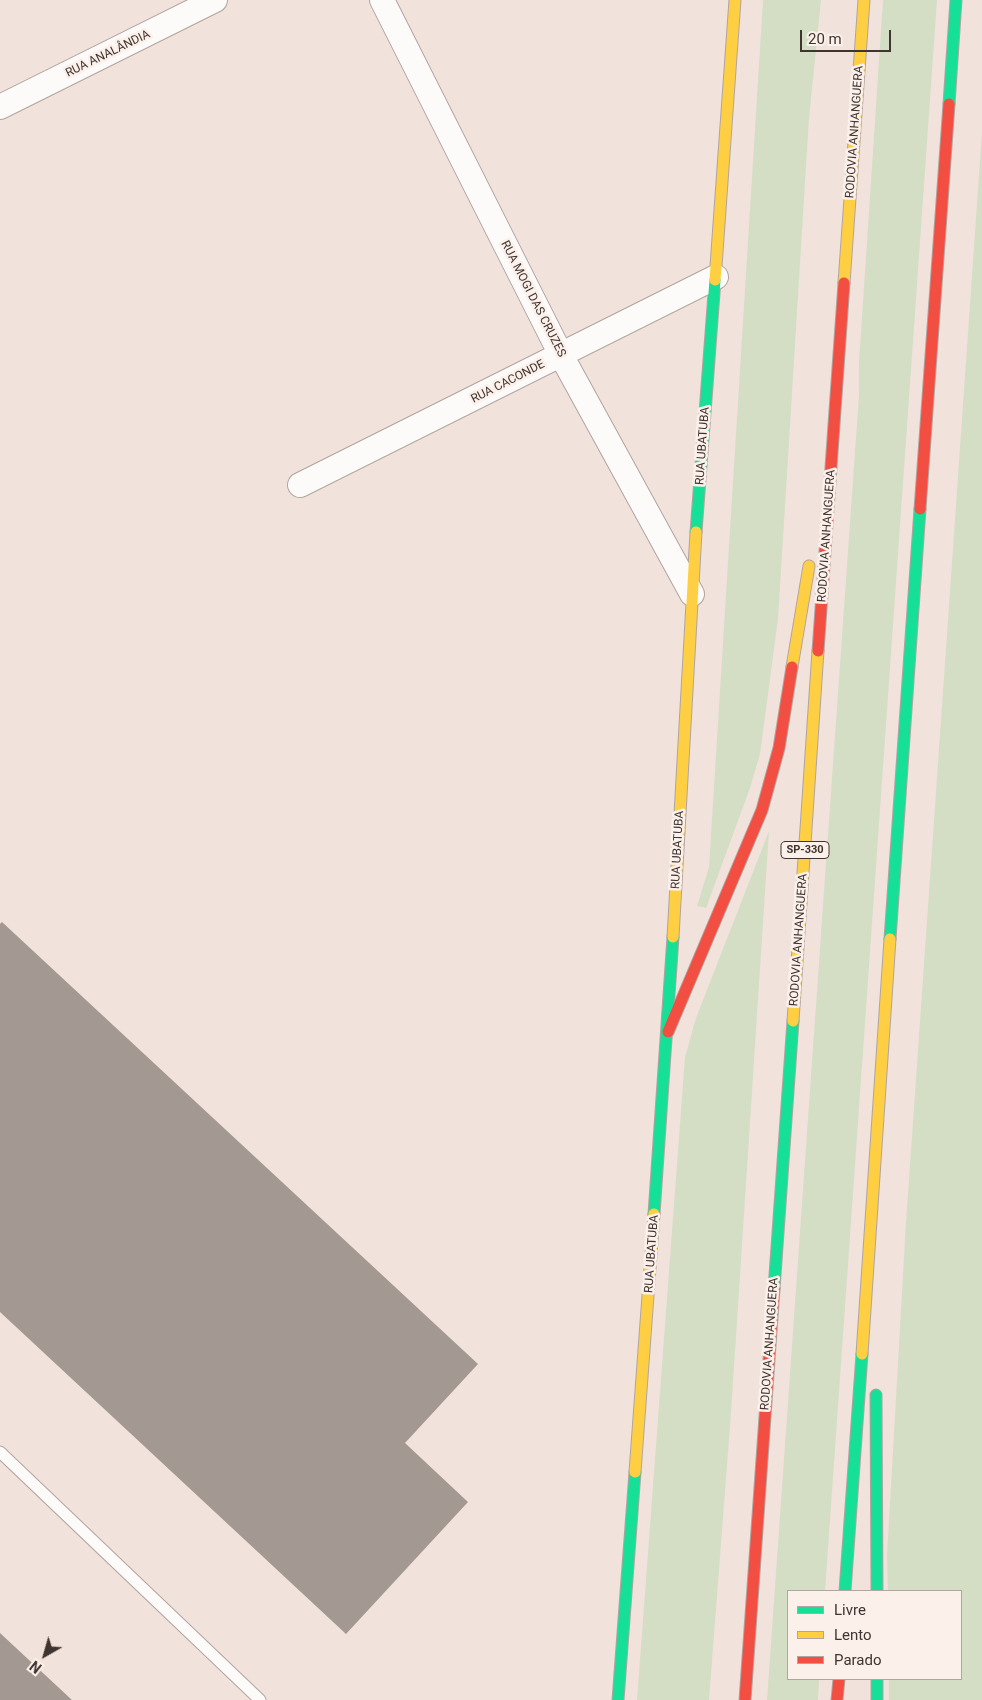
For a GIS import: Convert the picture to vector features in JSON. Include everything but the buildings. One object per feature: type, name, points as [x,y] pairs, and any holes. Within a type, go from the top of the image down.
[{"type":"main road","name":"RUA UBATUBA","points":[[618,1700],[668,1032],[692,594],[735,0]]},
{"type":"main road","name":"RODOVIA ANHANGUERA","points":[[745,1700],[864,0]]},
{"type":"main road","points":[[845,1590],[956,0]]},
{"type":"main road","points":[[814,533],[836,397]]},
{"type":"main road","points":[[668,1032],[762,810],[779,748],[811,553]]},
{"type":"main road","points":[[874,1186],[875,1334]]},
{"type":"main road","points":[[876,1384],[877,1590]]},
{"type":"main road","points":[[837,1700],[839,1680]]},
{"type":"main road","points":[[877,1680],[877,1700]]},
{"type":"street","name":"RUA ANALÂNDIA","points":[[0,107],[216,0]]},
{"type":"street","name":"RUA MOGI DAS CRUZES","points":[[382,0],[561,355],[692,594]]},
{"type":"street","name":"RUA CACONDE","points":[[300,486],[716,277]]},
{"type":"lane","points":[[0,1452],[260,1700]]},
{"type":"green space","points":[[763,0],[821,0],[809,118],[778,619],[760,754],[750,788],[706,908],[697,906],[709,867]]},
{"type":"green space","points":[[883,0],[937,0],[825,1590],[787,1590],[787,1680],[819,1680],[818,1700],[767,1700],[859,395],[859,362]]},
{"type":"green space","points":[[982,132],[982,1700],[889,1700],[889,1680],[962,1680],[962,1590],[888,1590],[887,1556],[906,1222]]},
{"type":"green space","points":[[769,831],[731,1413],[709,1700],[637,1700],[685,1057],[696,1018]]},
{"type":"traffic: fast","points":[[949,104],[956,0]]},
{"type":"traffic: fast","points":[[696,532],[715,280]]},
{"type":"traffic: fast","points":[[890,939],[920,509]]},
{"type":"traffic: fast","points":[[654,1214],[673,937]]},
{"type":"traffic: fast","points":[[774,1289],[793,1021]]},
{"type":"traffic: fast","points":[[845,1590],[862,1354]]},
{"type":"traffic: fast","points":[[876,1395],[877,1590]]},
{"type":"traffic: fast","points":[[618,1700],[635,1472]]},
{"type":"traffic: fast","points":[[877,1680],[877,1700]]},
{"type":"traffic: slow","points":[[715,280],[735,0]]},
{"type":"traffic: slow","points":[[844,283],[864,0]]},
{"type":"traffic: slow","points":[[673,937],[696,532]]},
{"type":"traffic: slow","points":[[792,667],[809,566]]},
{"type":"traffic: slow","points":[[793,1021],[818,651]]},
{"type":"traffic: slow","points":[[862,1354],[890,939]]},
{"type":"traffic: slow","points":[[635,1472],[654,1214]]},
{"type":"traffic: jam","points":[[920,509],[949,104]]},
{"type":"traffic: jam","points":[[818,651],[844,283]]},
{"type":"traffic: jam","points":[[668,1032],[762,810],[779,748],[792,667]]},
{"type":"traffic: jam","points":[[745,1700],[774,1289]]},
{"type":"traffic: jam","points":[[837,1700],[839,1680]]}]
